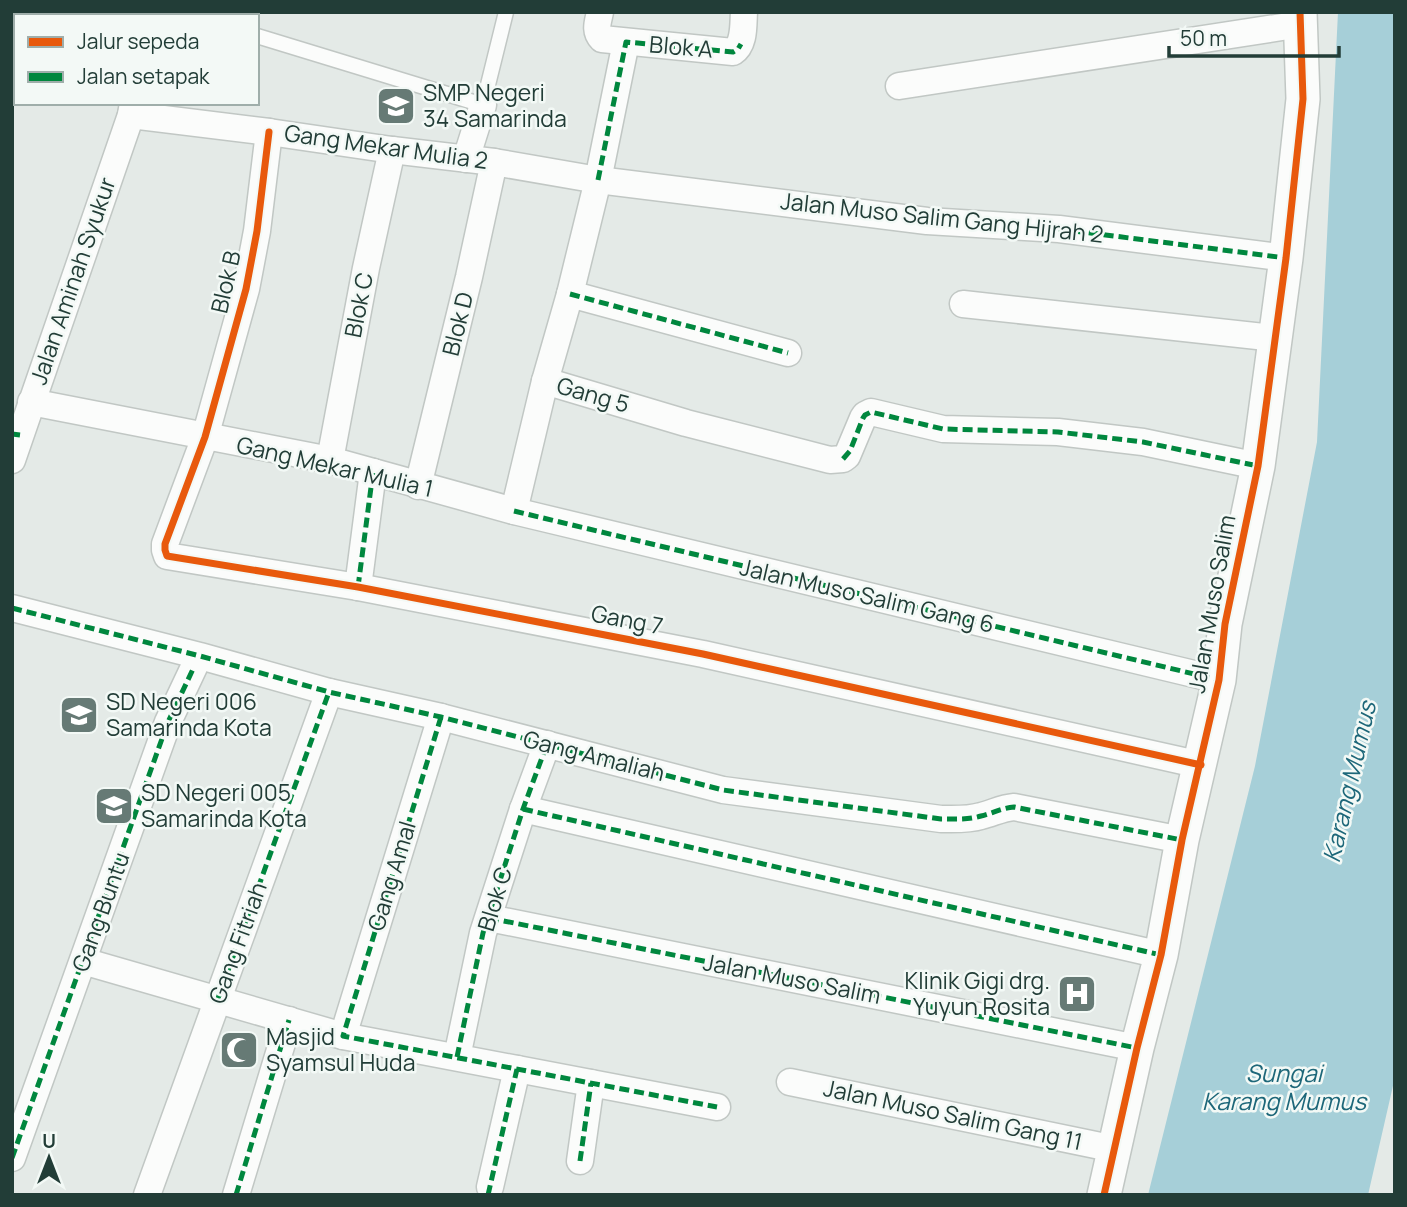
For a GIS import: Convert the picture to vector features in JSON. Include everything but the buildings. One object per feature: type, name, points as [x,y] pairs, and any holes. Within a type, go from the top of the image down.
[{"type":"street","points":[[600,12],[597,29],[602,39],[626,42]]},
{"type":"street","name":"Blok A","points":[[626,42],[733,52],[741,44],[744,12]]},
{"type":"street","points":[[899,86],[1301,18]]},
{"type":"street","name":"Jalan Muso Salim","points":[[1104,1195],[1161,955],[1182,840],[1219,680],[1225,624],[1258,466],[1286,258],[1303,99],[1301,18]]},
{"type":"street","name":"Gang 5","points":[[626,42],[598,180],[545,381],[830,460],[843,459],[850,451],[863,418],[871,412],[943,429],[1058,432],[1143,442],[1258,466]]},
{"type":"street","points":[[466,159],[483,105]]},
{"type":"street","name":"Gang Mekar Mulia 2","points":[[132,109],[392,150],[494,162],[598,180]]},
{"type":"street","name":"Jalan Aminah Syukur","points":[[15,443],[132,109]]},
{"type":"street","name":"Blok B","points":[[205,437],[246,289],[257,231],[270,132]]},
{"type":"street","name":"Blok C","points":[[330,460],[368,259],[392,150]]},
{"type":"street","name":"Blok D","points":[[418,486],[470,277],[494,162]]},
{"type":"street","name":"Jalan Muso Salim Gang Hijrah 2","points":[[598,180],[927,221],[1059,229],[1286,258]]},
{"type":"street","points":[[570,294],[788,353]]},
{"type":"street","points":[[963,304],[1274,338]]},
{"type":"street","points":[[514,511],[545,381]]},
{"type":"street","name":"Gang Mekar Mulia 1","points":[[31,401],[330,460],[514,511]]},
{"type":"street","name":"Gang 7","points":[[205,437],[165,544],[167,556],[358,587],[703,654],[1201,765]]},
{"type":"street","points":[[358,587],[373,472]]},
{"type":"street","name":"Jalan Muso Salim Gang 6","points":[[514,511],[1219,680]]},
{"type":"street","name":"Gang Amaliah","points":[[12,608],[329,692],[441,717],[723,789],[941,819],[979,817],[1014,807],[1182,840]]},
{"type":"street","name":"Gang Buntu","points":[[12,1158],[168,722],[194,667]]},
{"type":"street","name":"Gang Fitriah","points":[[147,1195],[329,692]]},
{"type":"street","name":"Gang Amal","points":[[343,1036],[441,717]]},
{"type":"street","name":"Blok C","points":[[457,1057],[483,933],[547,744]]},
{"type":"street","points":[[523,809],[1161,955]]},
{"type":"street","name":"Jalan Muso Salim","points":[[489,918],[1137,1048]]},
{"type":"street","points":[[83,961],[343,1036],[717,1107]]},
{"type":"street","points":[[236,1195],[289,1020]]},
{"type":"street","points":[[490,1187],[517,1069]]},
{"type":"street","name":"Jalan Muso Salim Gang 11","points":[[790,1082],[1115,1149]]},
{"type":"street","points":[[580,1161],[591,1083]]},
{"type":"lane","points":[[259,37],[483,105],[506,12]]},
{"type":"water","name":"Sungai Karang Mumus","points":[[1338,12],[1395,12],[1395,1077],[1368,1195],[1148,1195],[1255,766],[1317,442]]},
{"type":"marked path","points":[[598,180],[626,42],[733,52],[741,44]]},
{"type":"marked path","points":[[1059,229],[1286,258]]},
{"type":"marked path","points":[[570,294],[788,353]]},
{"type":"marked path","points":[[843,459],[850,451],[863,418],[871,412],[943,429],[1058,432],[1143,442],[1258,466]]},
{"type":"marked path","points":[[12,434],[20,435]]},
{"type":"marked path","points":[[358,587],[373,472]]},
{"type":"marked path","points":[[514,511],[1219,680]]},
{"type":"marked path","points":[[12,608],[329,692],[441,717],[723,790],[941,819],[971,818],[1014,807],[1182,840]]},
{"type":"marked path","points":[[12,1158],[168,722],[194,667]]},
{"type":"marked path","points":[[217,1001],[329,692]]},
{"type":"marked path","points":[[441,717],[343,1036],[717,1107]]},
{"type":"marked path","points":[[457,1057],[483,933],[547,744]]},
{"type":"marked path","points":[[523,809],[1161,955]]},
{"type":"marked path","points":[[489,918],[1137,1048]]},
{"type":"marked path","points":[[236,1195],[289,1020]]},
{"type":"marked path","points":[[488,1195],[517,1069]]},
{"type":"marked path","points":[[580,1161],[591,1083]]},
{"type":"cycle path","points":[[1104,1195],[1161,955],[1182,840],[1219,680],[1225,624],[1258,466],[1286,258],[1303,99],[1300,12]]},
{"type":"cycle path","points":[[269,132],[257,231],[246,289],[205,437],[165,544],[167,556],[358,587],[703,654],[1201,765]]},
{"type":"place","name":"SMP Negeri 34 Samarinda","points":[[396,106]]},
{"type":"place","name":"SD Negeri 006 Samarinda Kota","points":[[79,715]]},
{"type":"place","name":"SD Negeri 005 Samarinda Kota","points":[[114,806]]},
{"type":"place","name":"Klinik Gigi drg. Yuyun Rosita","points":[[1077,994]]},
{"type":"place","name":"Masjid Syamsul Huda","points":[[239,1050]]},
{"type":"water label","name":"Karang Mumus","points":[[1350,782]]}]
